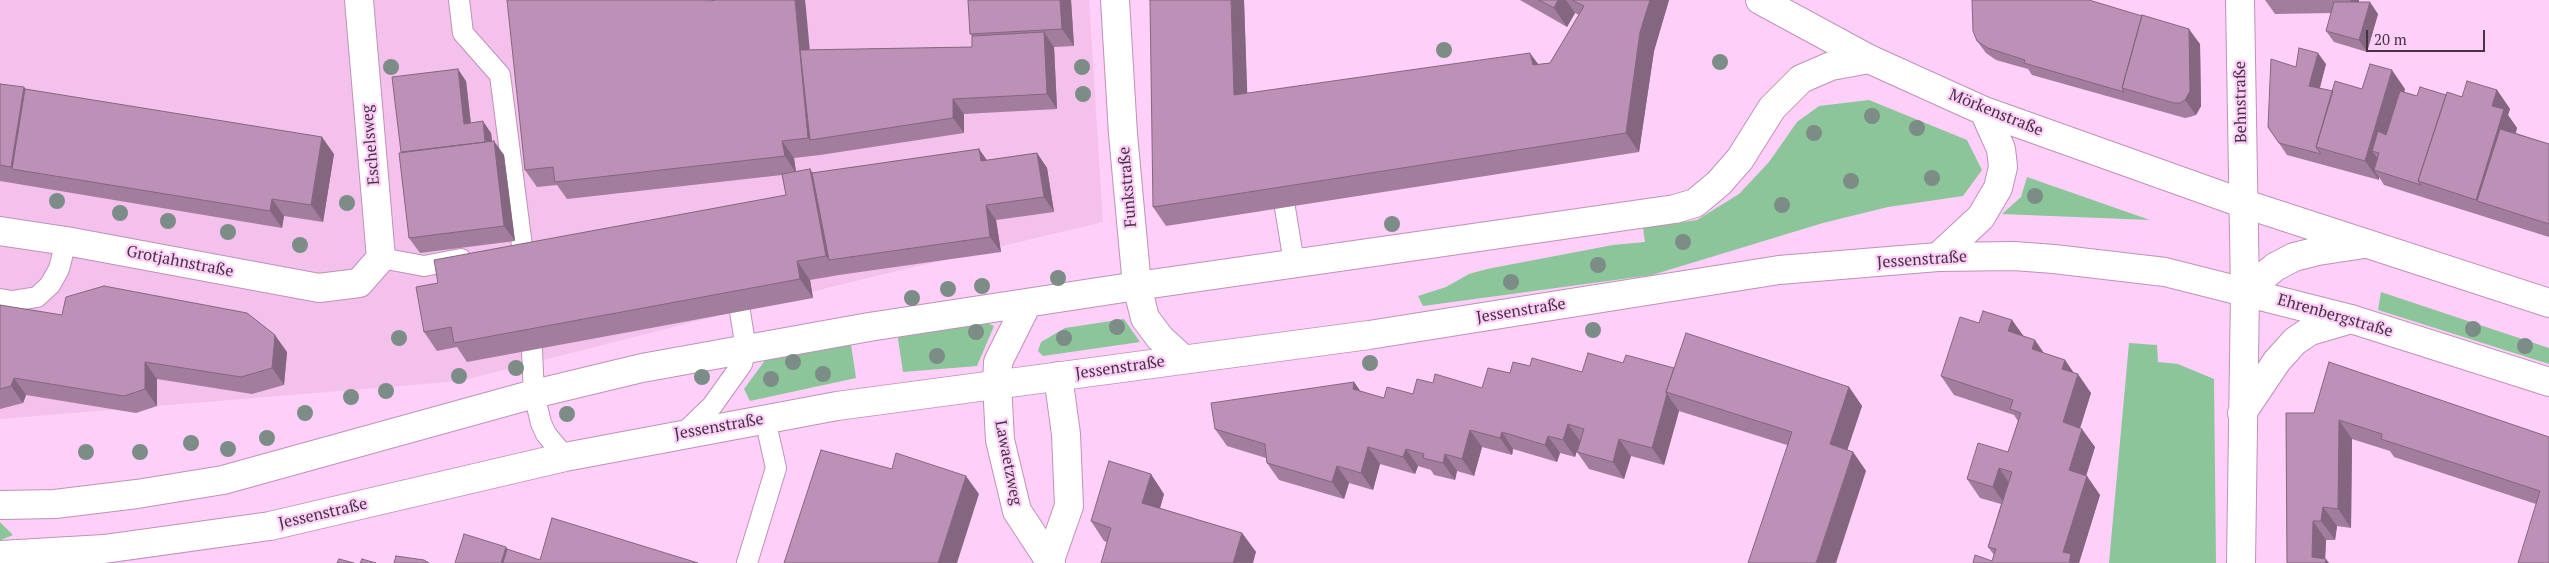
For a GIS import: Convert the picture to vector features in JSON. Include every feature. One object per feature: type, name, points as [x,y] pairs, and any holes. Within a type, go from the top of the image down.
[{"type":"street","name":"Eschelsweg","points":[[359,0],[381,258]]},
{"type":"street","name":"Funkstraße","points":[[1115,0],[1123,134],[1137,286],[1146,318],[1160,338],[1183,359]]},
{"type":"street","name":"Mörkenstraße","points":[[1760,0],[1869,59],[1984,111],[2242,203]]},
{"type":"street","name":"Behnstraße","points":[[2240,0],[2245,292],[2241,563]]},
{"type":"street","points":[[0,505],[64,502],[223,480],[534,394],[642,368],[869,327],[1294,263],[1665,211],[1695,202],[1708,194],[1740,159],[1772,108],[1789,89],[1820,69],[1869,59]]},
{"type":"street","points":[[1938,257],[1981,217],[1998,188],[2003,167],[2001,149],[1984,111]]},
{"type":"street","name":"Ehrenbergstraße","points":[[2242,203],[2549,303]]},
{"type":"street","name":"Grotjahnstraße","points":[[0,231],[66,241],[319,288],[359,283],[381,258]]},
{"type":"street","name":"Ehrenbergstraße","points":[[2245,292],[2275,267],[2294,258],[2318,251],[2364,244]]},
{"type":"street","name":"Jessenstraße","points":[[0,555],[104,549],[270,526],[565,457],[684,433],[861,402],[1368,335],[1779,270],[1938,257],[2014,256],[2115,265],[2165,272],[2245,292]]},
{"type":"street","name":"Ehrenbergstraße","points":[[2245,292],[2351,319],[2549,382]]},
{"type":"street","name":"Lawaetzweg","points":[[1027,304],[998,362],[997,384],[1000,440],[1017,511],[1050,561]]},
{"type":"street","points":[[2242,413],[2276,361],[2294,341],[2310,331],[2351,319]]},
{"type":"street","name":"Lawaetzweg","points":[[1050,561],[1069,506],[1066,434],[1058,376]]},
{"type":"lane","points":[[459,0],[463,33],[500,75],[523,251]]},
{"type":"lane","points":[[1285,208],[1294,263]]},
{"type":"lane","points":[[0,298],[12,301],[37,297],[50,285],[59,269],[66,241]]},
{"type":"lane","points":[[381,258],[424,266],[478,256]]},
{"type":"lane","points":[[684,433],[712,406],[742,364],[746,349],[740,312]]},
{"type":"lane","points":[[532,350],[534,394],[540,423],[546,434],[565,457]]},
{"type":"lane","points":[[747,563],[776,468],[765,418]]},
{"type":"shaded area","points":[[0,0],[1089,0],[1103,222],[847,283],[460,381],[0,419]]},
{"type":"green space","points":[[1869,100],[1967,140],[1982,170],[1963,196],[1888,207],[1823,223],[1652,275],[1423,306],[1418,296],[1446,287],[1469,274],[1487,269],[1613,245],[1645,242],[1643,228],[1697,220],[1739,194],[1769,162],[1797,122],[1819,106]]},
{"type":"green space","points":[[2027,177],[2150,220],[2002,214],[2021,197]]},
{"type":"green space","points":[[2381,292],[2549,348],[2549,364],[2378,310]]},
{"type":"green space","points":[[1124,319],[1140,342],[1043,356],[1038,351],[1041,342],[1065,328]]},
{"type":"green space","points":[[982,321],[994,326],[977,366],[903,372],[897,332]]},
{"type":"green space","points":[[850,338],[856,378],[750,401],[744,389],[766,359]]},
{"type":"green space","points":[[2129,343],[2157,345],[2158,362],[2178,364],[2214,379],[2216,563],[2109,563]]},
{"type":"green space","points":[[0,522],[13,535],[0,540]]},
{"type":"building","points":[[507,0],[795,0],[808,138],[782,141],[785,156],[555,182],[553,167],[525,170]]},
{"type":"building","points":[[968,0],[1060,0],[1062,29],[970,34]]},
{"type":"building","points":[[1150,0],[1231,0],[1234,95],[1530,53],[1533,65],[1550,63],[1584,6],[1572,0],[1650,0],[1640,32],[1626,133],[1153,207]]},
{"type":"building","points":[[1539,0],[1558,0],[1554,8]]},
{"type":"building","points":[[1972,0],[2089,0],[2142,16],[2122,88],[2124,92],[2024,63],[2025,60],[1988,48],[1977,41],[1973,31]]},
{"type":"building","points":[[2334,2],[2370,2],[2359,40],[2326,31]]},
{"type":"building","points":[[2142,15],[2189,29],[2190,91],[2185,100],[2180,103],[2174,103],[2122,88]]},
{"type":"building","points":[[1044,32],[1047,94],[953,99],[953,118],[810,140],[800,50],[972,47],[972,36]]},
{"type":"building","points":[[2299,48],[2318,53],[2309,86],[2333,91],[2316,147],[2321,154],[2279,143],[2268,127],[2271,59],[2296,67]]},
{"type":"building","points":[[2370,64],[2392,70],[2365,161],[2316,147],[2335,81],[2362,89]]},
{"type":"building","points":[[458,69],[464,124],[483,121],[485,142],[401,152],[392,77]]},
{"type":"building","points":[[2467,81],[2497,90],[2492,106],[2504,109],[2476,200],[2418,181],[2447,92],[2462,97]]},
{"type":"building","points":[[0,84],[24,87],[11,167],[0,165]]},
{"type":"building","points":[[2420,87],[2446,95],[2418,181],[2421,185],[2374,170],[2379,153],[2372,151],[2378,131],[2386,135],[2400,91],[2417,96]]},
{"type":"building","points":[[25,89],[322,137],[311,205],[272,199],[270,211],[12,169]]},
{"type":"building","points":[[2500,129],[2549,144],[2549,224],[2477,201]]},
{"type":"building","points":[[494,141],[504,226],[409,238],[399,153]]},
{"type":"building","points":[[979,149],[981,161],[1037,153],[1044,197],[986,205],[990,237],[829,260],[812,173]]},
{"type":"building","points":[[810,169],[826,256],[797,261],[800,279],[454,343],[451,327],[424,332],[416,287],[438,283],[434,260],[786,195],[782,174]]},
{"type":"building","points":[[104,286],[247,313],[275,335],[272,368],[241,377],[145,362],[145,389],[124,396],[14,378],[11,386],[0,389],[0,305],[62,315],[66,297]]},
{"type":"building","points":[[1983,311],[2012,320],[2008,331],[2035,340],[2032,349],[2065,360],[2062,369],[2078,374],[2063,422],[2082,429],[2069,470],[2087,476],[2063,552],[2071,554],[2069,563],[1973,563],[1975,555],[1992,561],[1996,549],[1988,547],[2012,472],[1999,468],[1993,487],[1967,479],[1978,443],[2008,452],[2021,413],[2010,409],[2013,400],[1941,376],[1960,317],[1979,323]]},
{"type":"building","points":[[1686,333],[1849,387],[1830,444],[1853,452],[1816,563],[1748,563],[1792,432],[1666,392]]},
{"type":"building","points":[[1588,353],[1623,363],[1626,355],[1674,368],[1652,448],[1619,439],[1613,462],[1577,452],[1584,429],[1568,424],[1563,440],[1548,436],[1545,445],[1502,432],[1500,438],[1470,430],[1462,459],[1445,454],[1443,463],[1423,458],[1424,454],[1406,449],[1403,457],[1368,447],[1361,473],[1337,466],[1332,482],[1267,463],[1265,444],[1215,429],[1211,403],[1354,382],[1353,389],[1384,398],[1387,387],[1413,394],[1417,379],[1433,383],[1435,374],[1482,388],[1488,368],[1510,373],[1513,362],[1530,366],[1532,358],[1582,372]]},
{"type":"building","points":[[2329,362],[2549,437],[2549,563],[2518,563],[2540,491],[2381,439],[2382,434],[2339,420],[2338,509],[2323,507],[2321,521],[2313,521],[2312,557],[2326,559],[2325,563],[2287,563],[2286,413],[2314,413]]},
{"type":"building","points":[[821,450],[892,469],[896,453],[966,476],[938,563],[784,563]]},
{"type":"building","points":[[1109,461],[1151,474],[1142,503],[1242,533],[1233,563],[1101,563],[1111,528],[1091,521]]},
{"type":"building","points":[[552,518],[698,563],[503,563],[507,549],[540,560]]},
{"type":"building","points":[[464,534],[506,547],[501,563],[455,563]]},
{"type":"building","points":[[396,556],[424,560],[429,563],[394,563]]},
{"type":"building","points":[[339,559],[354,563],[337,563]]},
{"type":"building","points":[[362,559],[376,563],[360,563]]}]
